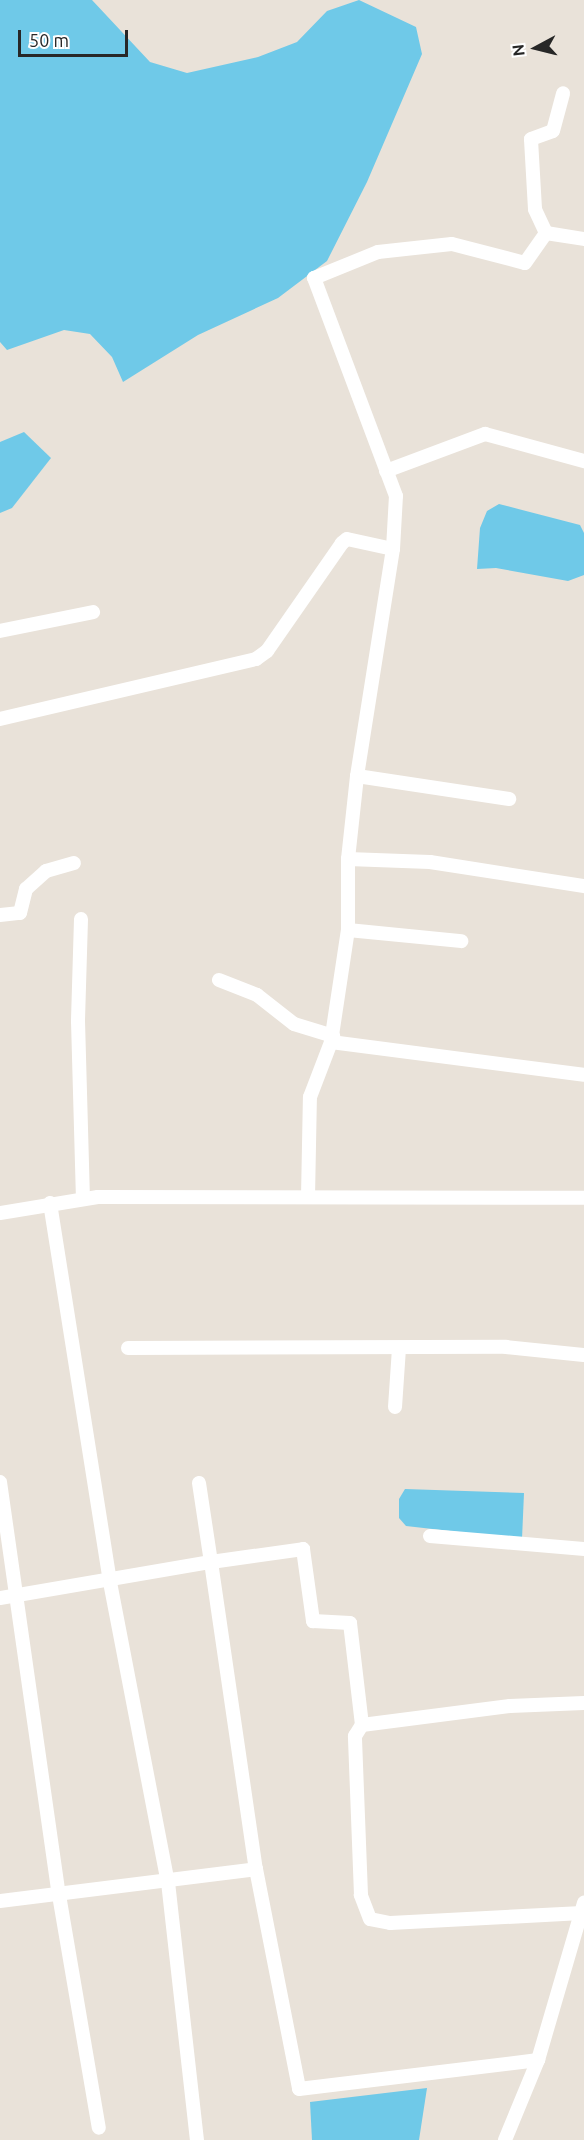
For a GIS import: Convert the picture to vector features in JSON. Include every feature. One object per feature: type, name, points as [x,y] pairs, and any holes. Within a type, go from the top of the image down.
[{"type":"street","points":[[546,233],[535,209],[531,139],[553,131],[563,93]]},
{"type":"street","points":[[546,233],[584,239]]},
{"type":"street","points":[[308,1197],[310,1097],[332,1039],[348,930],[348,859],[357,776],[393,549],[396,496],[314,279],[378,252],[452,244],[525,263],[546,233]]},
{"type":"street","points":[[386,471],[485,434],[584,461]]},
{"type":"street","points":[[0,719],[256,659],[267,651],[342,543],[347,539],[393,549]]},
{"type":"street","points":[[0,631],[93,612]]},
{"type":"street","points":[[357,776],[509,799]]},
{"type":"street","points":[[348,859],[430,862],[584,886]]},
{"type":"street","points":[[0,915],[20,913],[26,889],[46,872],[74,863]]},
{"type":"street","points":[[81,920],[78,1022],[83,1199]]},
{"type":"street","points":[[348,930],[461,941]]},
{"type":"street","points":[[219,980],[257,996],[294,1024],[332,1039],[584,1075]]},
{"type":"street","points":[[0,1213],[83,1199],[584,1198]]},
{"type":"street","points":[[50,1203],[109,1576],[168,1882],[197,2140]]},
{"type":"street","points":[[129,1348],[506,1347],[584,1355]]},
{"type":"street","points":[[395,1407],[399,1348]]},
{"type":"street","points":[[0,1482],[18,1594],[59,1895],[99,2128]]},
{"type":"street","points":[[200,1483],[256,1869],[299,2089],[538,2060]]},
{"type":"street","points":[[430,1536],[584,1549]]},
{"type":"street","points":[[0,1598],[109,1576],[303,1549],[313,1621],[350,1623],[362,1725],[355,1736],[361,1894],[370,1919],[390,1923],[583,1908],[579,1943],[538,2060],[504,2140]]},
{"type":"street","points":[[362,1725],[510,1706],[584,1703]]},
{"type":"street","points":[[0,1901],[168,1882],[256,1869]]},
{"type":"water","points":[[0,0],[92,0],[150,62],[187,73],[258,57],[297,42],[327,11],[359,0],[416,27],[422,54],[367,182],[327,261],[278,298],[198,335],[123,382],[112,357],[90,334],[64,330],[7,350],[0,342]]},
{"type":"water","points":[[24,432],[51,458],[12,508],[0,513],[0,442]]},
{"type":"water","points":[[499,504],[580,525],[584,533],[584,575],[568,581],[496,568],[477,569],[480,528],[487,511]]},
{"type":"water","points":[[405,1489],[524,1493],[522,1539],[406,1526],[399,1518],[399,1499]]},
{"type":"water","points":[[427,2088],[419,2140],[312,2140],[310,2102]]}]
